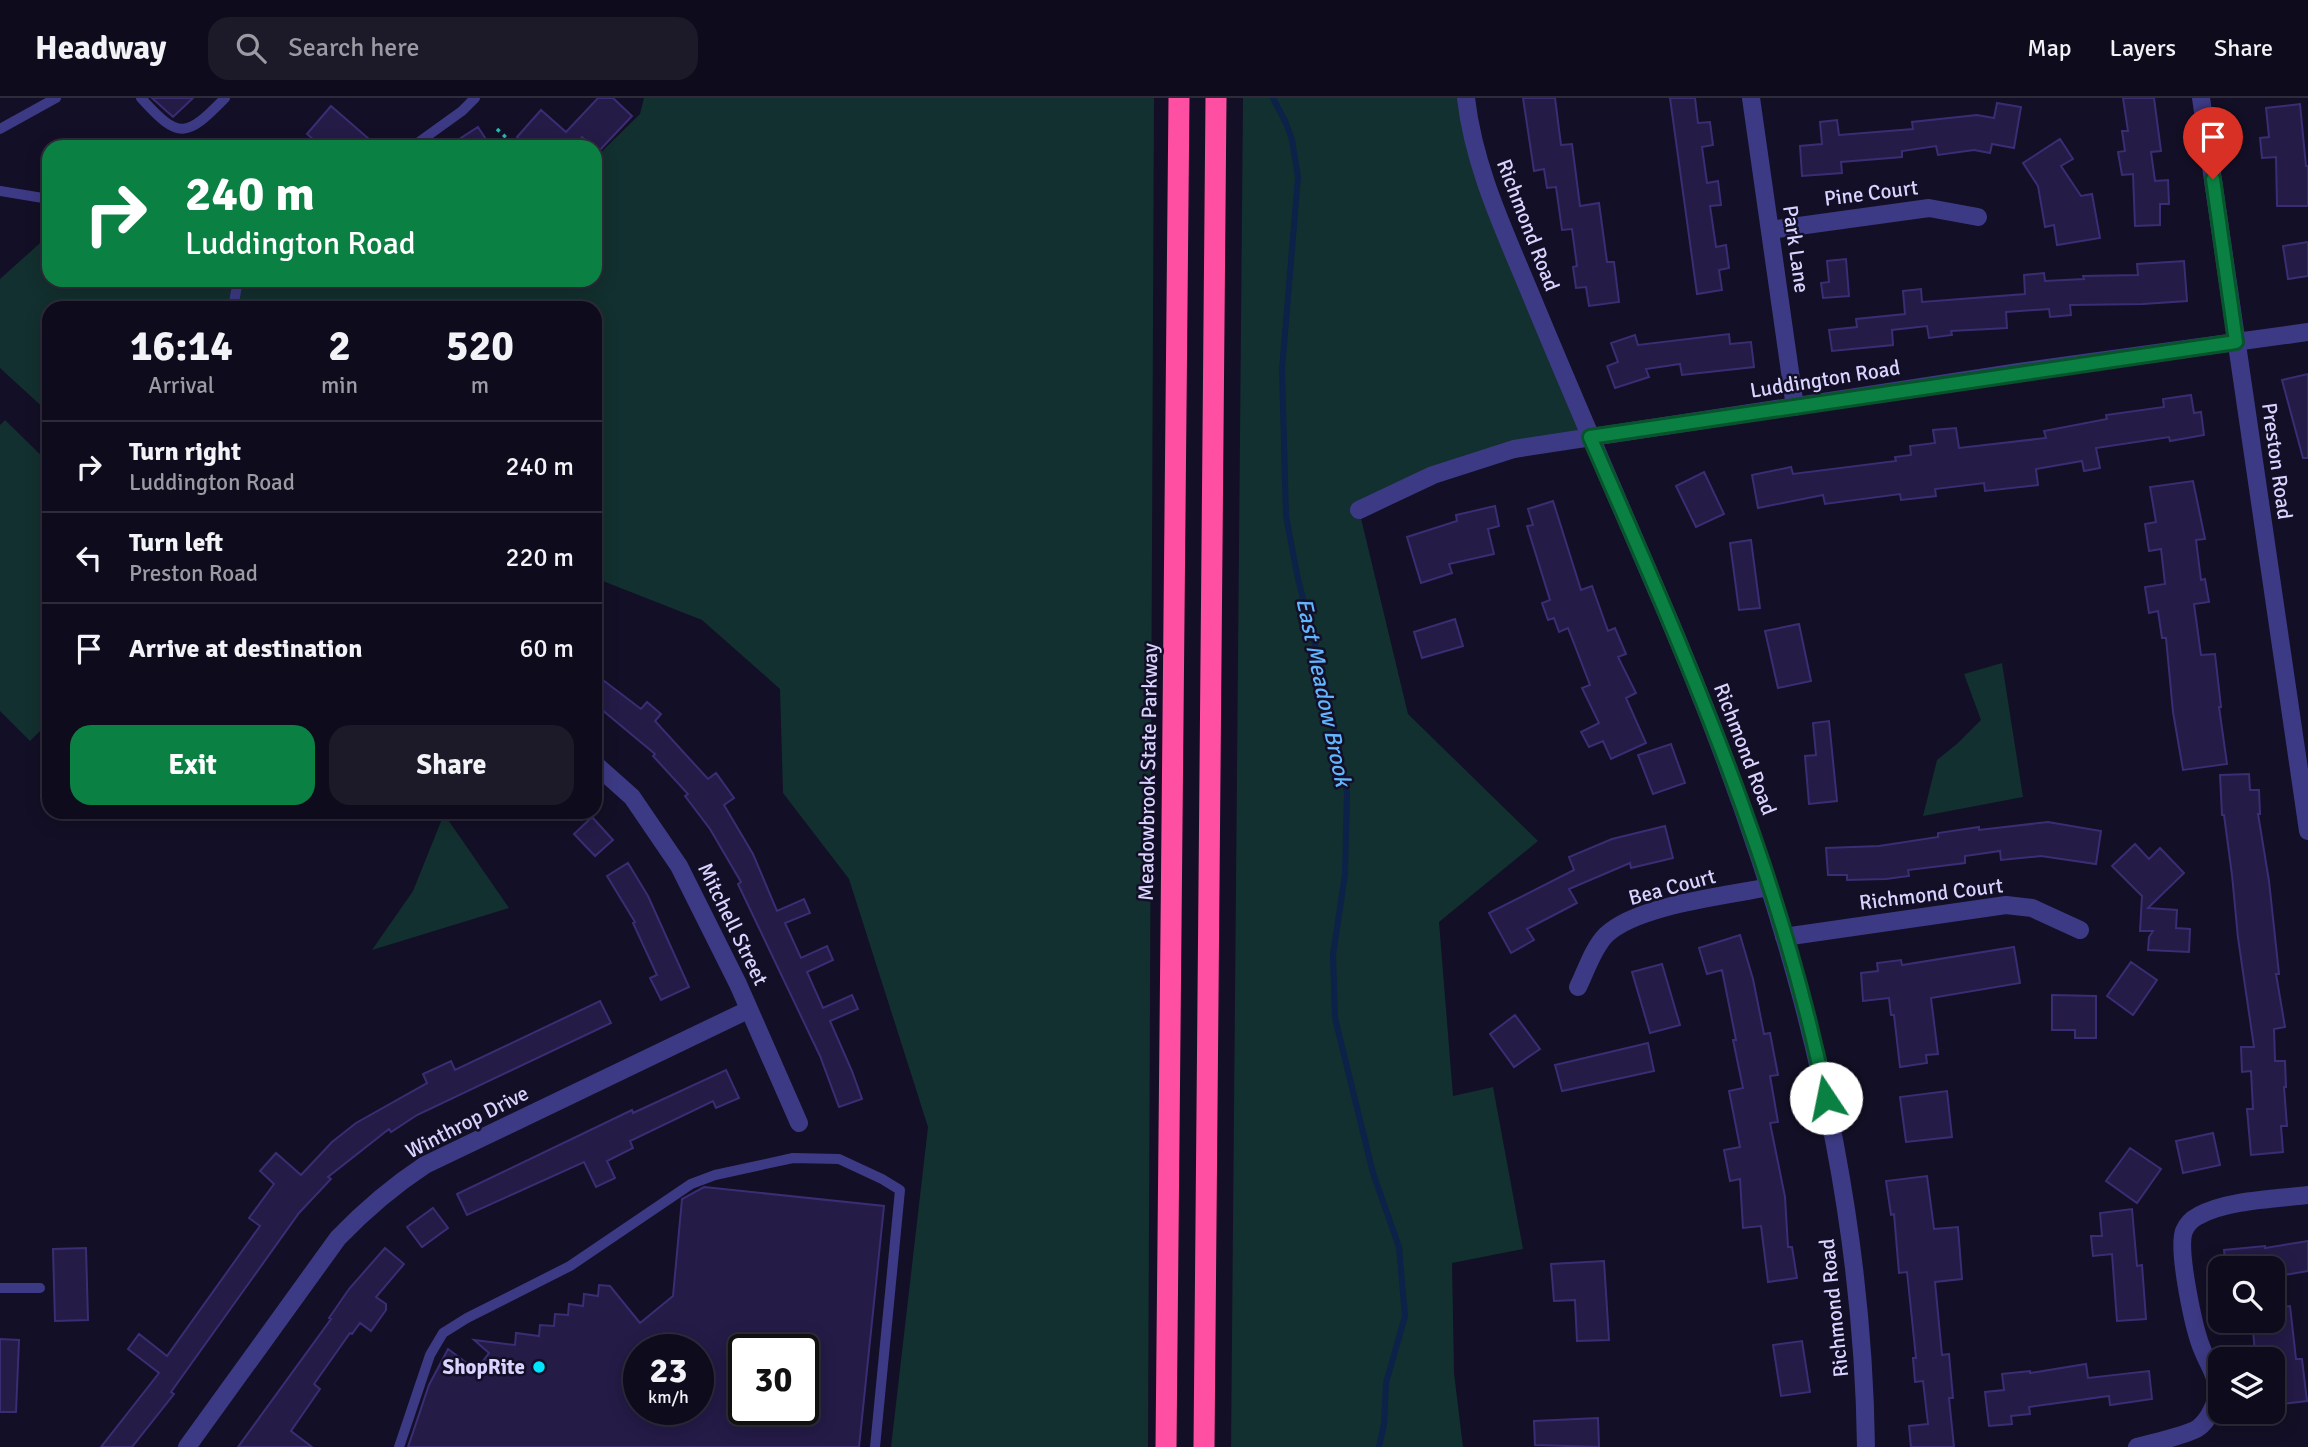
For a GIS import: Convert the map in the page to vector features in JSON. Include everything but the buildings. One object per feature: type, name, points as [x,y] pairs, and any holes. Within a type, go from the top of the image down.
[{"type":"highway","name":"Meadowbrook State Parkway","points":[[1166,1447],[1179,98]]},
{"type":"highway","points":[[1204,1447],[1216,98]]},
{"type":"street","name":"Richmond Road","points":[[1465,98],[1486,186],[1590,437],[1682,648],[1754,837],[1784,937],[1815,1046],[1842,1178],[1860,1306],[1866,1447]]},
{"type":"street","name":"Park Lane","points":[[1751,98],[1795,407]]},
{"type":"street","name":"Preston Road","points":[[2201,98],[2308,831]]},
{"type":"street","name":"Pine Court","points":[[1770,230],[1929,208],[1978,216]]},
{"type":"street","name":"Luddington Road","points":[[1359,510],[1433,475],[1502,453],[1590,437],[2019,372],[2308,332]]},
{"type":"street","name":"Mitchell Street","points":[[602,770],[632,797],[680,866],[799,1123]]},
{"type":"street","name":"Bea Court","points":[[1578,987],[1600,942],[1607,934],[1630,920],[1653,911],[1769,887]]},
{"type":"street","name":"Richmond Court","points":[[1784,937],[2006,905],[2032,908],[2080,930]]},
{"type":"street","name":"Winthrop Drive","points":[[187,1447],[338,1238],[362,1213],[399,1182],[425,1165],[748,1010]]},
{"type":"street","points":[[2137,1447],[2198,1429],[2211,1414],[2217,1391],[2214,1374],[2202,1349],[2189,1295],[2181,1242],[2189,1222],[2210,1210],[2308,1195]]},
{"type":"lane","points":[[0,129],[56,98]]},
{"type":"lane","points":[[141,98],[173,129],[187,129],[200,123],[225,98]]},
{"type":"lane","points":[[422,140],[462,111],[475,98]]},
{"type":"lane","points":[[0,191],[42,198]]},
{"type":"lane","points":[[399,1447],[430,1355],[443,1334],[467,1318],[570,1266],[691,1184],[715,1175],[793,1158],[839,1159],[900,1190],[875,1447]]},
{"type":"lane","points":[[0,1288],[40,1288]]},
{"type":"path","points":[[497,129],[509,140]]},
{"type":"green space","points":[[644,98],[1154,98],[1148,1447],[891,1447],[928,1127],[849,879],[783,793],[780,689],[702,620],[602,581],[602,301],[42,301],[42,407],[0,368],[0,279],[42,241],[42,287],[602,287],[602,151],[640,114]]},
{"type":"green space","points":[[1243,98],[1466,98],[1468,118],[1590,437],[1513,449],[1359,510],[1408,714],[1538,841],[1439,922],[1453,1096],[1493,1087],[1523,1249],[1452,1263],[1454,1373],[1463,1447],[1231,1447]]},
{"type":"green space","points":[[5,420],[42,456],[42,729],[30,741],[0,711],[0,425]]},
{"type":"green space","points":[[2002,663],[2023,797],[1923,816],[1937,760],[1981,720],[1964,674]]},
{"type":"green space","points":[[442,819],[447,819],[509,908],[372,950],[413,891]]},
{"type":"waterway","name":"East Meadow Brook","points":[[1273,98],[1292,140],[1298,177],[1282,369],[1286,516],[1347,793],[1345,874],[1333,955],[1335,1018],[1373,1173],[1399,1247],[1405,1316],[1386,1383],[1384,1424],[1379,1447]]},
{"type":"place","name":"ShopRite","points":[[539,1367]]},
{"type":"route","points":[[1826,1098],[1815,1046],[1754,837],[1682,648],[1590,437],[2236,342],[2213,179]]}]
